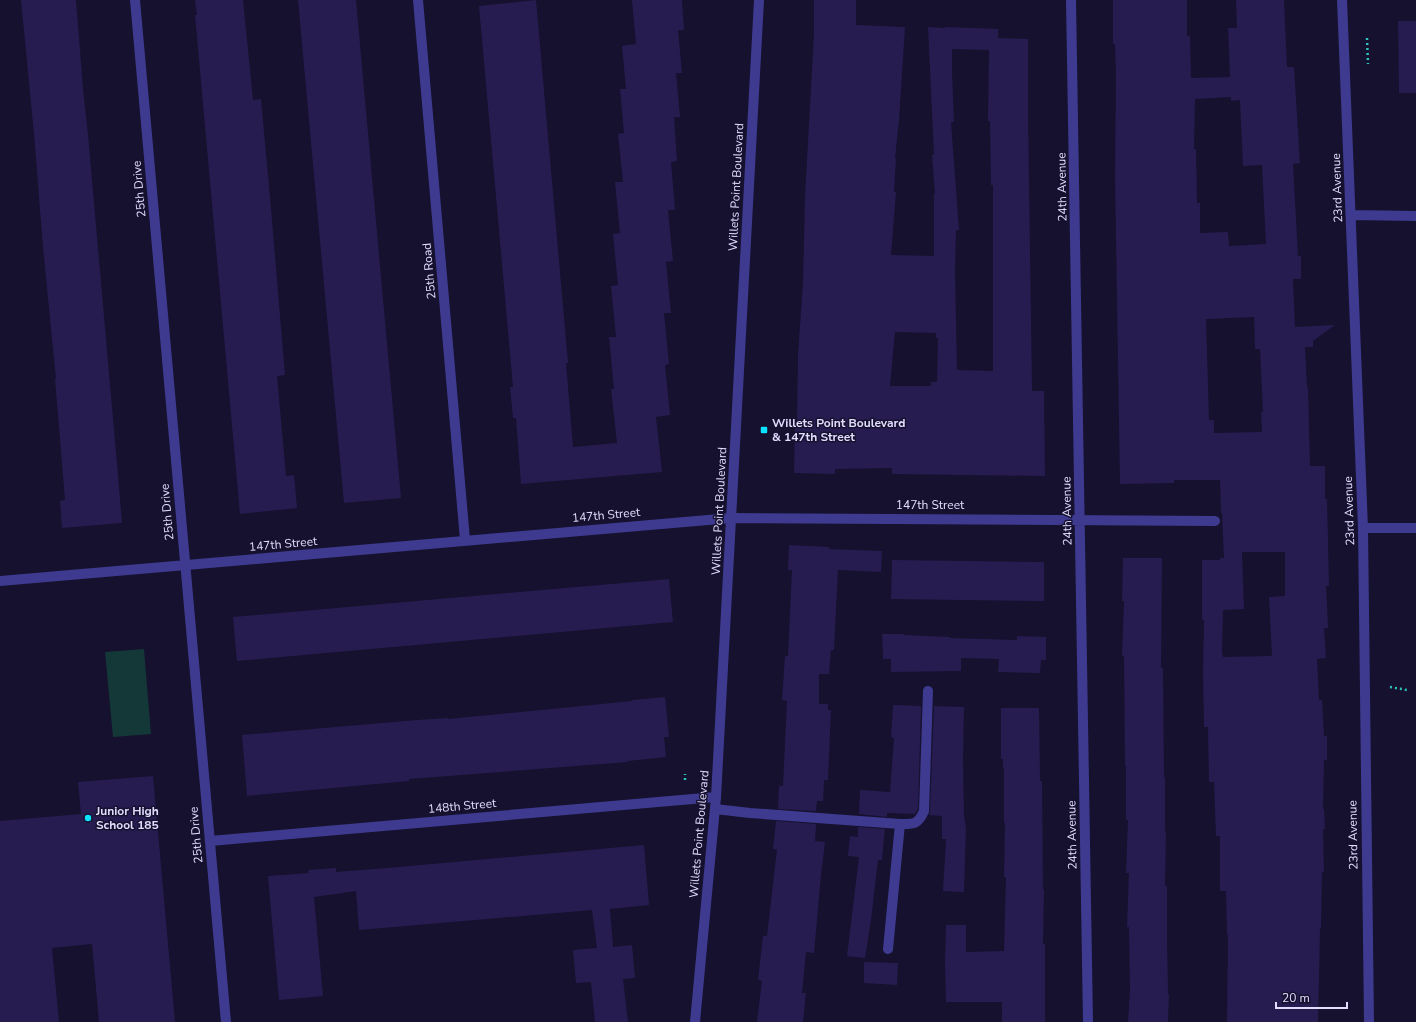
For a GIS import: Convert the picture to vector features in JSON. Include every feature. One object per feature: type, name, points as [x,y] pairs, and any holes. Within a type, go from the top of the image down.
[{"type":"street","name":"25th Drive","points":[[135,0],[226,1022]]},
{"type":"street","name":"25th Road","points":[[418,0],[465,540]]},
{"type":"street","name":"Willets Point Boulevard","points":[[695,1022],[716,797],[759,0]]},
{"type":"street","name":"24th Avenue","points":[[1071,0],[1081,519],[1088,1022]]},
{"type":"street","name":"23rd Avenue","points":[[1342,0],[1363,528],[1369,1022]]},
{"type":"street","points":[[1351,215],[1416,216]]},
{"type":"street","name":"147th Street","points":[[0,581],[731,518],[1215,521]]},
{"type":"street","points":[[1363,528],[1416,528]]},
{"type":"street","points":[[715,809],[750,813],[914,824],[921,818],[924,811],[928,691]]},
{"type":"street","name":"148th Street","points":[[210,840],[716,797]]},
{"type":"street","points":[[888,949],[900,824]]},
{"type":"path","points":[[1367,38],[1368,64]]},
{"type":"path","points":[[1390,688],[1407,690]]},
{"type":"path","points":[[685,774],[685,780]]},
{"type":"green space","points":[[144,649],[151,734],[113,737],[105,652]]},
{"type":"building","points":[[21,0],[76,0],[122,523],[62,528],[60,501],[65,500],[56,379]]},
{"type":"building","points":[[195,0],[243,0],[253,100],[261,99],[270,197],[285,375],[277,376],[286,476],[294,475],[297,508],[240,514],[195,15],[197,15]]},
{"type":"building","points":[[298,0],[356,0],[401,498],[344,503]]},
{"type":"building","points":[[536,0],[568,363],[566,363],[573,447],[617,443],[611,389],[614,389],[609,337],[616,337],[611,286],[618,285],[613,234],[620,233],[615,182],[623,182],[618,134],[624,133],[620,89],[626,89],[622,46],[636,44],[632,0],[682,0],[684,30],[678,30],[682,73],[676,73],[680,117],[674,117],[677,161],[671,162],[675,210],[668,210],[673,261],[666,262],[671,313],[664,313],[669,364],[665,365],[670,415],[656,417],[662,472],[521,484],[516,418],[513,418],[510,387],[513,387],[479,6]]},
{"type":"building","points":[[814,0],[856,0],[856,25],[905,27],[895,158],[894,192],[896,192],[891,255],[934,256],[935,194],[932,155],[934,155],[928,27],[998,29],[998,38],[1028,39],[1032,391],[1044,391],[1045,476],[892,474],[892,468],[835,469],[835,474],[794,473],[795,420],[797,420],[798,355],[803,283],[805,196],[814,33]],"holes":[[[952,49],[989,50],[988,121],[990,121],[991,185],[993,185],[993,371],[957,370],[955,272],[956,230],[959,230],[951,122],[954,122]],[[895,332],[936,333],[936,338],[938,338],[937,382],[931,382],[931,386],[890,386]]]},
{"type":"building","points":[[1113,0],[1187,0],[1187,36],[1190,36],[1191,78],[1230,77],[1228,28],[1237,28],[1236,0],[1284,0],[1287,67],[1294,67],[1300,163],[1293,164],[1298,256],[1301,256],[1301,279],[1293,279],[1295,327],[1335,325],[1313,341],[1313,347],[1305,347],[1308,387],[1310,466],[1325,466],[1329,586],[1326,586],[1328,628],[1324,628],[1326,658],[1317,659],[1319,700],[1322,700],[1324,736],[1327,736],[1327,760],[1324,760],[1323,809],[1325,829],[1323,829],[1324,872],[1322,872],[1318,1022],[1227,1022],[1228,935],[1226,891],[1220,891],[1220,836],[1216,836],[1214,782],[1209,782],[1208,727],[1204,727],[1204,620],[1202,620],[1202,560],[1220,560],[1220,558],[1224,558],[1220,480],[1174,480],[1174,483],[1120,484],[1115,176],[1116,74],[1115,44],[1113,44]],"holes":[[[1231,97],[1231,101],[1240,100],[1243,166],[1262,165],[1266,244],[1229,246],[1228,232],[1200,233],[1200,203],[1197,203],[1196,149],[1194,149],[1195,99]],[[1254,317],[1255,349],[1260,349],[1263,412],[1261,412],[1262,432],[1214,433],[1214,420],[1209,420],[1206,319]],[[1242,552],[1285,552],[1285,596],[1269,597],[1272,656],[1223,657],[1223,610],[1244,609]]]},
{"type":"building","points":[[1398,21],[1416,21],[1416,93],[1399,93]]},
{"type":"building","points":[[789,545],[829,547],[829,549],[882,551],[881,572],[838,570],[834,650],[831,650],[829,674],[819,674],[819,704],[828,704],[828,710],[831,710],[828,780],[824,780],[823,801],[817,801],[816,811],[778,809],[779,786],[783,786],[787,701],[782,700],[785,656],[788,656],[792,570],[788,570]]},
{"type":"building","points":[[1123,558],[1162,558],[1161,668],[1163,668],[1166,831],[1165,886],[1167,886],[1169,994],[1168,1022],[1128,1022],[1130,991],[1129,927],[1127,927],[1129,873],[1126,873],[1128,820],[1126,820],[1124,656],[1122,656],[1124,601],[1122,601]]},
{"type":"building","points":[[892,560],[1044,562],[1044,601],[891,599]]},
{"type":"building","points":[[669,579],[673,622],[237,661],[233,617]]},
{"type":"building","points":[[882,634],[1017,640],[1017,636],[1046,637],[1046,660],[1041,660],[1040,673],[998,672],[999,659],[961,658],[961,671],[891,672],[891,659],[883,659]]},
{"type":"building","points":[[665,697],[669,737],[664,737],[666,757],[628,762],[409,779],[409,781],[247,796],[242,735],[417,720],[448,719]]},
{"type":"building","points":[[893,705],[921,706],[918,809],[915,814],[887,813],[887,817],[859,814],[860,790],[890,792],[894,738],[891,737]]},
{"type":"building","points":[[934,706],[964,707],[963,759],[964,816],[966,828],[964,892],[943,891],[946,839],[942,839],[942,816],[929,815]]},
{"type":"building","points":[[1001,708],[1039,708],[1040,781],[1042,781],[1045,1022],[1002,1022],[1002,1002],[946,1002],[946,925],[966,925],[966,952],[1004,951],[1006,877],[1004,877],[1005,823],[1004,768],[1003,759],[1001,759]]},
{"type":"building","points":[[153,776],[175,1022],[99,1022],[92,944],[52,948],[59,1022],[0,1022],[0,821],[81,814],[78,782]]},
{"type":"building","points":[[776,821],[816,824],[815,841],[825,842],[814,953],[806,952],[802,993],[806,993],[803,1022],[757,1022],[762,981],[758,980],[763,936],[767,936],[777,849],[773,849]]},
{"type":"building","points":[[858,827],[885,829],[882,860],[878,860],[865,958],[847,956],[859,857],[848,856],[850,836],[858,837]]},
{"type":"building","points":[[644,845],[649,905],[610,909],[613,947],[632,945],[635,978],[623,979],[628,1022],[595,1022],[591,982],[576,983],[573,950],[597,948],[592,910],[359,930],[356,891],[314,897],[323,996],[279,1000],[268,876],[309,873],[308,870],[336,868],[336,872]]},
{"type":"building","points":[[864,962],[898,963],[897,985],[864,983]]},
{"type":"place","name":"Willets Point Boulevard & 147th Street","points":[[764,430]]},
{"type":"place","name":"Junior High School 185","points":[[88,818]]}]
